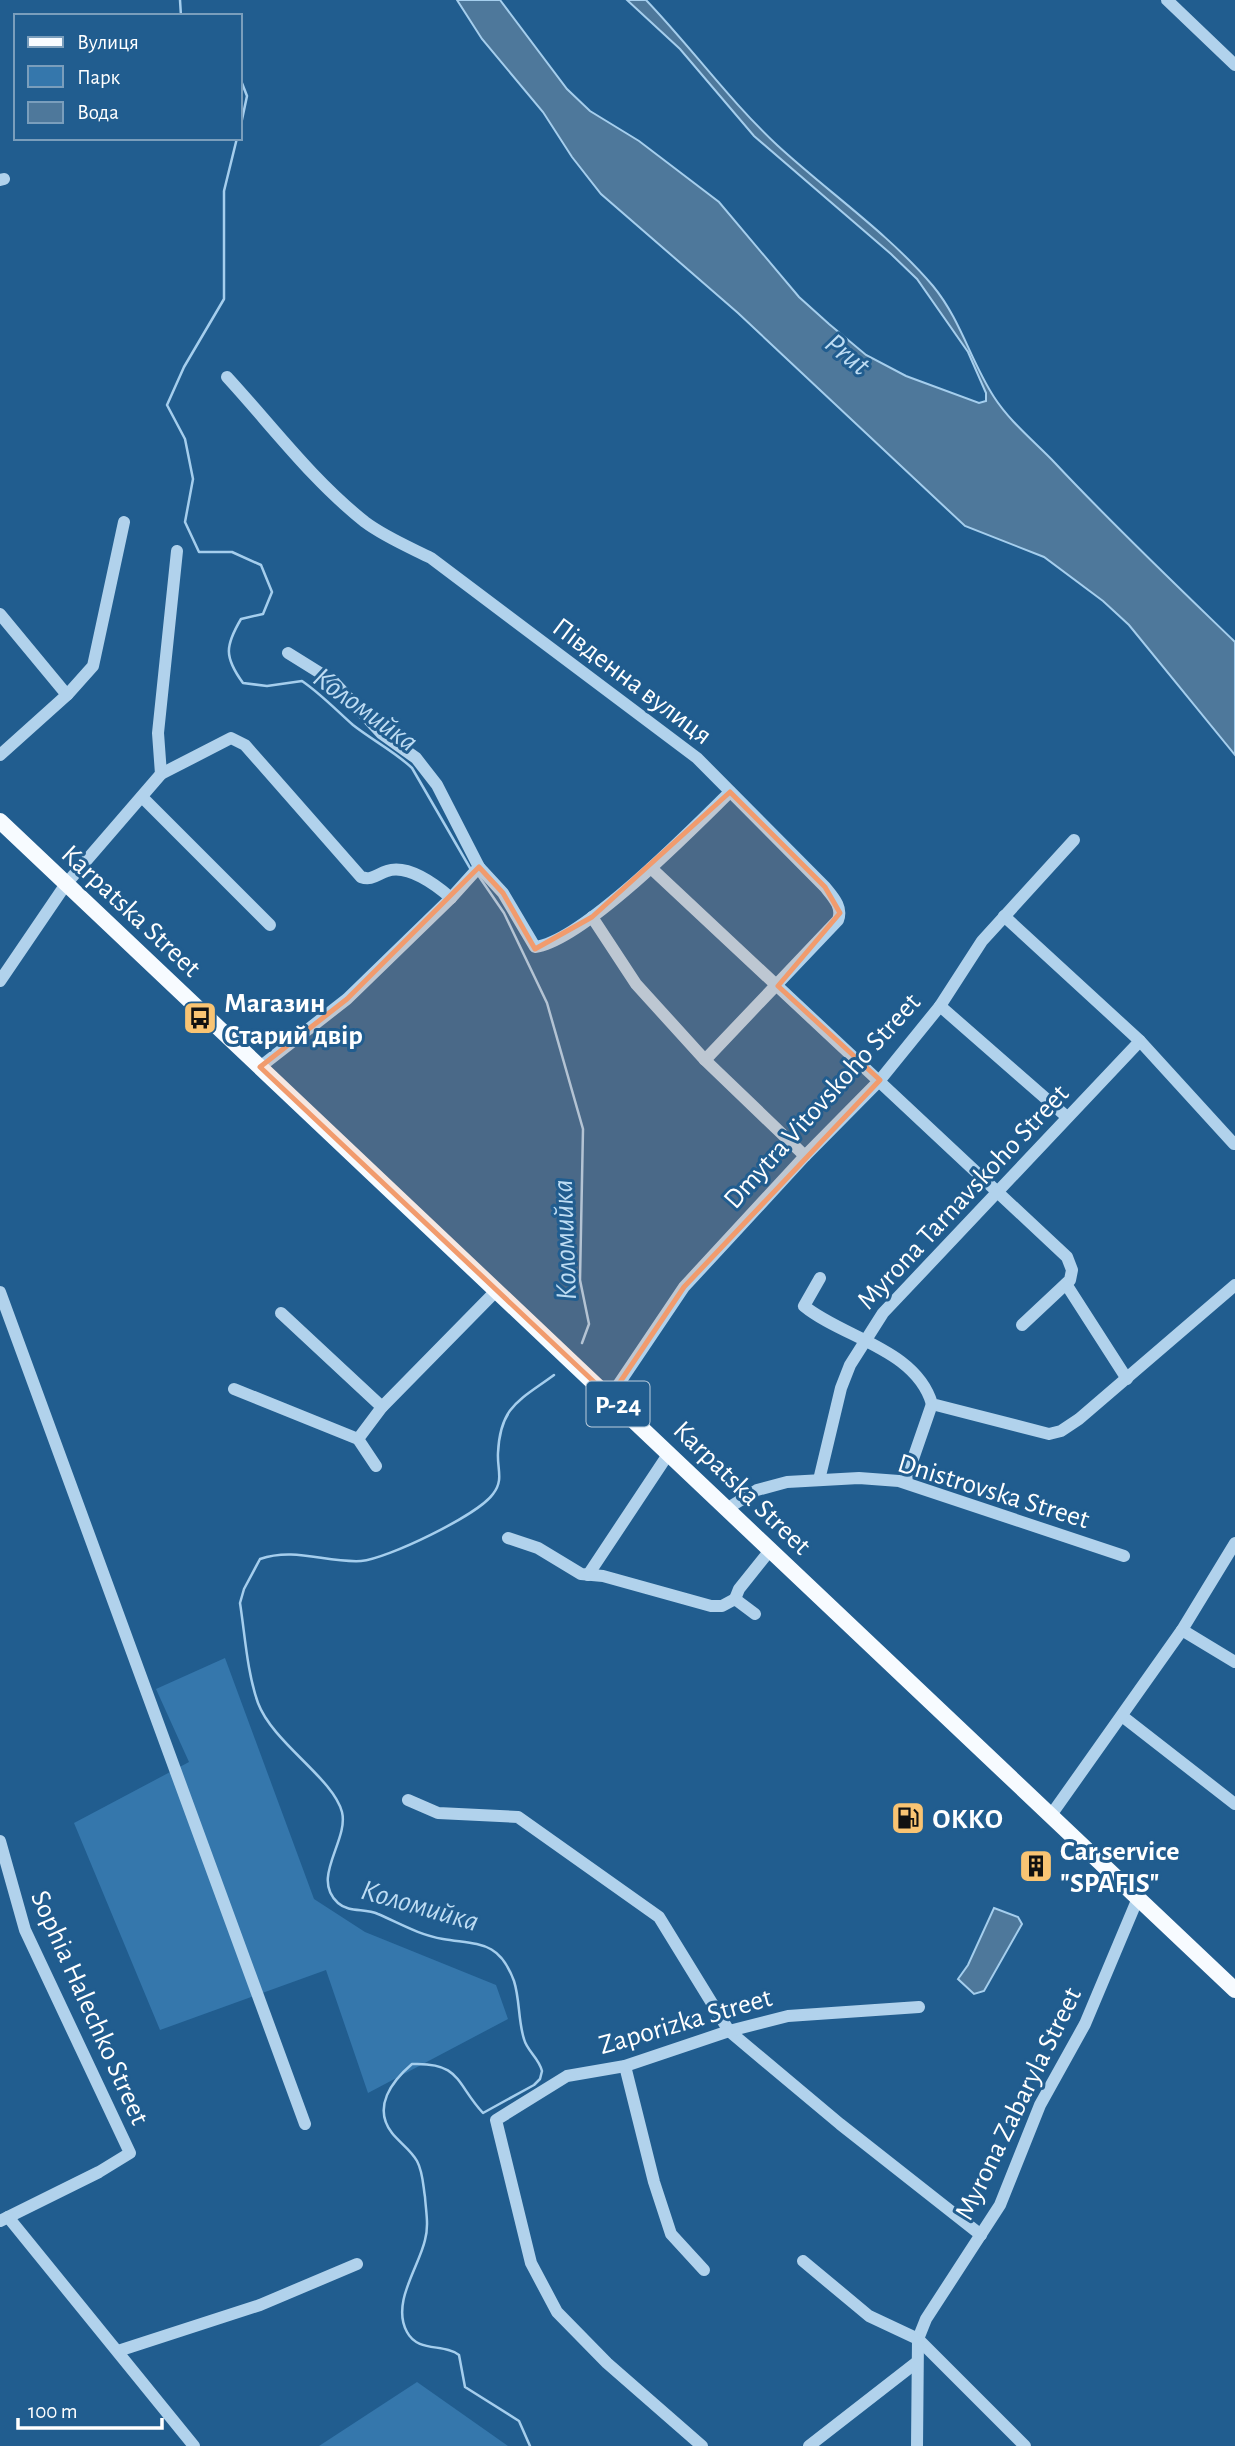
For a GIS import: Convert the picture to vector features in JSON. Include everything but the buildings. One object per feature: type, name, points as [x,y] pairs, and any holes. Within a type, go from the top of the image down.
[{"type":"main road","name":"Karpatska Street","points":[[0,821],[1235,1990]]},
{"type":"street","points":[[1167,0],[1235,65]]},
{"type":"street","name":"Південна вулиця","points":[[227,377],[309,472],[366,523],[431,558],[623,705],[697,758],[825,887],[840,913],[838,920],[705,1060]]},
{"type":"street","points":[[0,755],[67,695],[86,676],[95,661],[124,522]]},
{"type":"street","points":[[161,774],[158,733],[177,551]]},
{"type":"street","points":[[0,614],[67,695]]},
{"type":"street","points":[[288,653],[333,681],[381,733],[416,758],[437,785],[475,871],[503,893],[535,947],[548,944],[592,917],[652,867],[730,792]]},
{"type":"street","points":[[0,981],[66,884],[161,774],[226,740],[236,738],[362,877],[369,879],[386,871],[402,871],[430,883],[451,898]]},
{"type":"street","points":[[143,797],[270,925]]},
{"type":"street","name":"Dmytra Vitovskoho Street","points":[[610,1397],[684,1287],[804,1156],[880,1080],[940,1006],[982,941],[1074,841]]},
{"type":"street","points":[[652,867],[1066,1257],[1073,1272],[1066,1284],[1022,1325]]},
{"type":"street","points":[[260,1067],[347,999],[451,898],[475,871]]},
{"type":"street","points":[[1004,916],[1140,1041],[1234,1144]]},
{"type":"street","points":[[592,917],[631,977],[705,1060],[804,1156]]},
{"type":"street","points":[[940,1006],[1067,1117]]},
{"type":"street","name":"Myrona Tarnavskoho Street","points":[[819,1480],[841,1388],[865,1339],[894,1298],[1140,1041]]},
{"type":"street","points":[[820,1278],[804,1306],[815,1315],[865,1339],[911,1372],[928,1389],[933,1404],[905,1482]]},
{"type":"street","points":[[1066,1284],[1127,1379]]},
{"type":"street","points":[[933,1404],[1032,1432],[1054,1434],[1079,1419],[1235,1285]]},
{"type":"street","points":[[358,1439],[382,1407],[496,1291]]},
{"type":"street","points":[[0,1292],[305,2124]]},
{"type":"street","points":[[281,1313],[382,1407]]},
{"type":"street","points":[[234,1389],[358,1439],[376,1466]]},
{"type":"street","points":[[588,1574],[669,1453]]},
{"type":"street","name":"Dnistrovska Street","points":[[728,1508],[767,1486],[859,1478],[905,1482],[1124,1556]]},
{"type":"street","points":[[509,1538],[538,1548],[573,1571],[644,1586],[712,1606],[722,1606],[735,1600],[738,1590],[771,1549]]},
{"type":"street","points":[[1051,1815],[1182,1630],[1235,1543]]},
{"type":"street","points":[[735,1600],[755,1614]]},
{"type":"street","points":[[1182,1630],[1235,1662]]},
{"type":"street","points":[[1122,1716],[1235,1804]]},
{"type":"street","points":[[408,1800],[438,1813],[518,1817],[659,1917],[729,2031],[840,2124],[981,2235]]},
{"type":"street","name":"Sophia Halechko Street","points":[[0,1841],[24,1930],[130,2152],[99,2172],[4,2219]]},
{"type":"street","name":"Myrona Zabaryla Street","points":[[917,2446],[918,2339],[933,2307],[981,2235],[1013,2180],[1040,2105],[1085,2024],[1138,1898]]},
{"type":"street","name":"Zaporizka Street","points":[[702,2446],[607,2363],[557,2312],[531,2263],[496,2120],[567,2076],[625,2066],[729,2031],[788,2016],[919,2007]]},
{"type":"street","points":[[625,2066],[654,2182],[671,2234],[686,2254],[704,2270]]},
{"type":"street","points":[[4,2219],[118,2351],[194,2446]]},
{"type":"street","points":[[803,2261],[869,2316],[918,2339],[1025,2446]]},
{"type":"street","points":[[118,2351],[260,2305],[357,2264]]},
{"type":"street","points":[[809,2446],[917,2362]]},
{"type":"highlighted area","points":[[730,792],[825,887],[840,913],[778,986],[880,1080],[684,1287],[610,1397],[260,1067],[347,999],[479,867],[503,893],[535,949],[592,917]]},
{"type":"green space","points":[[225,1658],[314,1899],[365,1932],[496,1985],[508,2019],[368,2093],[326,1970],[160,2030],[74,1823],[189,1762],[156,1689]]},
{"type":"green space","points":[[417,2382],[508,2446],[319,2446]]},
{"type":"water","name":"Prut","points":[[457,0],[500,0],[567,89],[590,111],[639,141],[719,202],[799,297],[866,355],[906,376],[979,403],[986,401],[986,393],[968,352],[917,279],[754,136],[680,49],[627,0],[646,0],[759,128],[897,248],[933,286],[959,327],[986,384],[1007,415],[1235,642],[1235,755],[1129,625],[1103,601],[1044,557],[965,526],[738,313],[601,194],[572,157],[543,112],[482,39]]},
{"type":"water","points":[[994,1908],[1018,1917],[1022,1924],[984,1991],[974,1994],[958,1979],[968,1965]]},
{"type":"waterway","name":"Коломийка","points":[[180,0],[181,14]]},
{"type":"waterway","name":"Коломийка","points":[[242,83],[247,96],[242,120]]},
{"type":"waterway","name":"Коломийка","points":[[237,140],[224,191],[224,299],[184,367],[167,405],[185,439],[193,479],[185,522],[199,552],[232,552],[261,565],[272,592],[263,614],[241,619],[232,637],[230,658],[243,683],[267,686],[302,681],[353,725],[405,762],[412,768],[470,868]]},
{"type":"waterway","name":"Коломийка","points":[[478,875],[504,913],[547,1003],[583,1129],[580,1280],[589,1324],[582,1343]]},
{"type":"waterway","name":"Коломийка","points":[[530,2446],[519,2421],[465,2387],[459,2355],[453,2351],[418,2343],[407,2332],[402,2309],[426,2235],[425,2197],[417,2161],[392,2133],[384,2114],[384,2104],[392,2086],[412,2064],[428,2064],[449,2071],[483,2113],[540,2079],[542,2071],[522,2032],[514,1981],[502,1958],[486,1947],[434,1937],[373,1912],[347,1908],[338,1903],[330,1893],[329,1871],[343,1823],[342,1812],[327,1786],[276,1732],[258,1703],[249,1666],[240,1603],[244,1589],[260,1559],[286,1555],[348,1561],[374,1558],[431,1535],[484,1503],[498,1484],[500,1437],[508,1414],[522,1398],[554,1375]]},
{"type":"place","name":"Магазин Старий двір","points":[[200,1018]]},
{"type":"place","name":"ОККО","points":[[908,1818]]},
{"type":"place","name":"Car service \"SPAFIS\"","points":[[1036,1866]]}]
